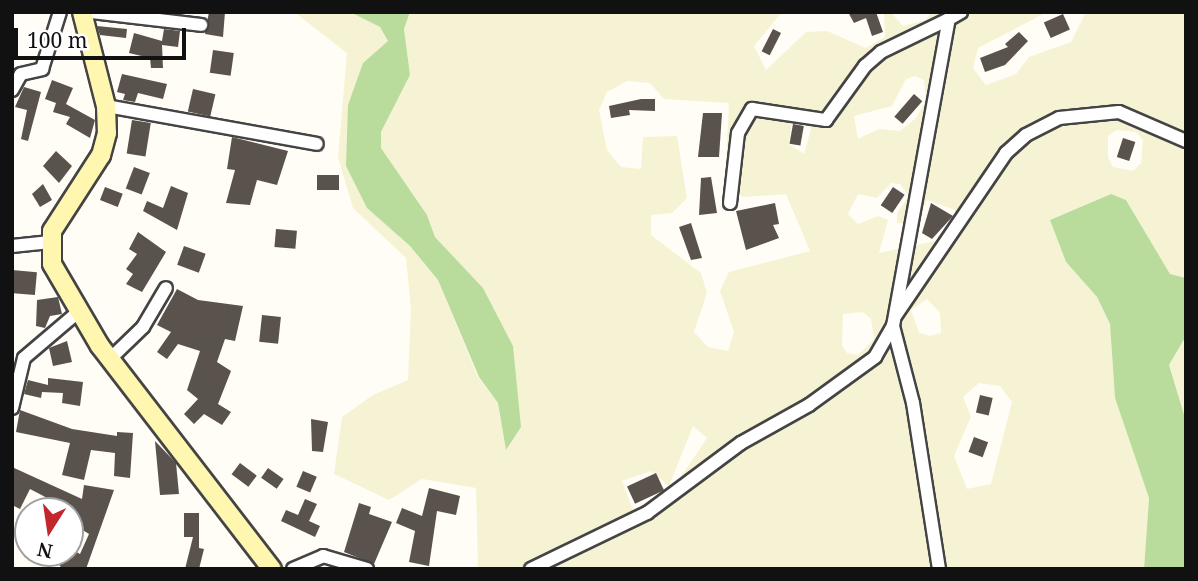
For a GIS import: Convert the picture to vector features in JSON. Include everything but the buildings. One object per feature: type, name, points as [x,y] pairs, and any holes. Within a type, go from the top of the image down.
[{"type":"street","points":[[12,90],[20,74],[42,69],[60,12]]},
{"type":"street","points":[[82,12],[106,106],[101,155],[48,242],[51,264],[78,312],[111,358],[272,569]]},
{"type":"street","points":[[91,12],[201,25]]},
{"type":"street","points":[[730,203],[738,133],[752,109],[826,120],[873,59],[961,12]]},
{"type":"street","points":[[939,569],[915,415],[893,322],[949,19]]},
{"type":"street","points":[[106,106],[317,145]]},
{"type":"street","points":[[531,569],[647,513],[741,443],[809,405],[875,357],[893,322],[1006,153],[1026,135],[1059,118],[1119,112],[1186,141]]},
{"type":"street","points":[[12,246],[48,242]]},
{"type":"street","points":[[111,358],[143,327],[166,288]]},
{"type":"street","points":[[12,408],[24,358],[78,312]]},
{"type":"street","points":[[293,569],[323,556],[367,569]]},
{"type":"shaded area","points":[[294,12],[350,12],[380,27],[388,41],[363,63],[367,208],[410,246],[438,280],[478,377],[498,403],[506,449],[483,288],[435,237],[427,215],[381,148],[381,132],[410,75],[404,29],[410,12],[782,12],[754,46],[766,70],[806,32],[827,31],[866,48],[885,37],[884,14],[891,12],[903,26],[926,20],[931,12],[1047,12],[978,48],[973,68],[986,85],[1016,74],[1029,57],[1071,42],[1086,12],[1186,12],[1186,278],[1170,274],[1126,200],[1111,194],[1050,220],[1066,262],[1097,297],[1110,324],[1115,398],[1149,498],[1144,569],[478,569],[476,488],[422,479],[389,500],[334,474],[342,417],[373,395],[408,380],[411,309],[406,258],[353,208],[338,157],[347,53]],"holes":[[[915,76],[924,80],[926,100],[916,118],[900,131],[879,129],[858,139],[854,116],[892,106],[906,79]],[[627,81],[650,83],[664,99],[729,103],[725,184],[743,197],[786,194],[810,251],[729,272],[720,291],[734,332],[728,351],[708,347],[694,332],[707,293],[701,273],[651,235],[651,215],[672,213],[687,198],[677,136],[643,137],[641,169],[621,167],[607,150],[599,110],[607,92]],[[802,119],[811,129],[804,154],[789,144],[792,120]],[[1116,130],[1136,132],[1143,140],[1141,163],[1133,171],[1113,167],[1108,157],[1108,136]],[[891,183],[900,184],[909,196],[897,213],[897,223],[916,224],[927,200],[955,210],[957,215],[940,240],[879,253],[888,220],[878,216],[858,224],[848,214],[858,194],[877,198]],[[927,299],[940,313],[941,333],[930,336],[919,333],[911,310]],[[863,312],[871,319],[874,339],[858,355],[847,353],[842,346],[843,314]],[[979,383],[1000,386],[1012,402],[991,484],[967,489],[954,456],[971,417],[963,397]],[[693,426],[707,438],[672,490],[633,510],[622,481],[651,471],[669,486]]]},
{"type":"shaded area","points":[[1186,336],[1186,421],[1169,365]]},
{"type":"green space","points":[[350,12],[410,12],[404,29],[410,75],[381,132],[381,148],[427,215],[435,237],[483,288],[513,346],[521,427],[506,450],[498,403],[479,377],[438,280],[410,246],[367,208],[346,166],[348,105],[363,63],[388,41],[380,27]]},
{"type":"green space","points":[[1111,194],[1126,200],[1170,274],[1186,278],[1186,336],[1169,365],[1186,421],[1186,569],[1144,569],[1149,498],[1115,398],[1110,324],[1097,297],[1066,262],[1050,220]]}]
